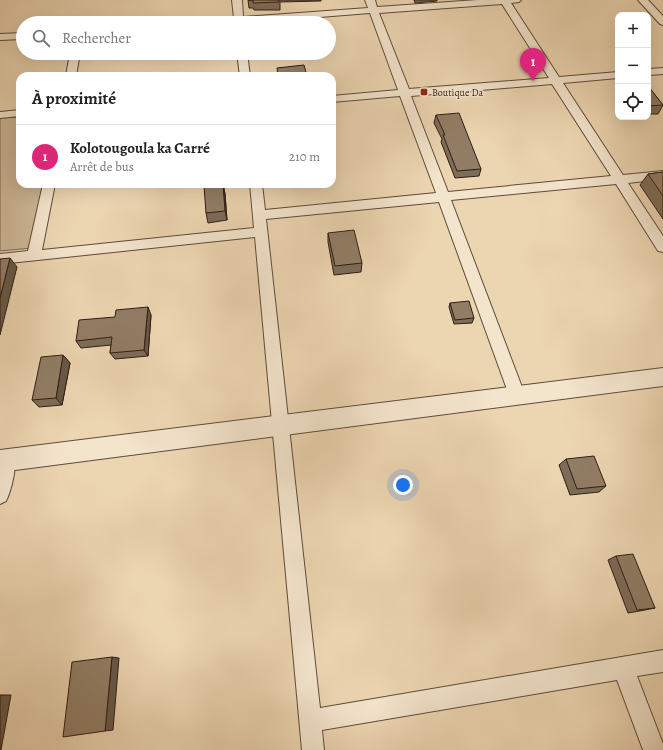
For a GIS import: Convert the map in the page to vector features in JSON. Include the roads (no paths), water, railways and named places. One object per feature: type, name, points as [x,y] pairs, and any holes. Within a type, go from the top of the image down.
[{"type":"street","points":[[237,0],[238,16]]},
{"type":"street","points":[[504,0],[663,247]]},
{"type":"street","points":[[286,16],[372,5],[516,0]]},
{"type":"street","points":[[642,0],[663,22]]},
{"type":"street","points":[[372,5],[517,395]]},
{"type":"street","points":[[0,37],[16,36]]},
{"type":"street","points":[[72,72],[74,60]]},
{"type":"street","points":[[243,60],[244,72]]},
{"type":"street","points":[[651,72],[663,71]]},
{"type":"street","points":[[336,99],[615,75]]},
{"type":"street","points":[[0,115],[16,113]]},
{"type":"street","points":[[0,259],[260,224],[443,197],[663,175]]},
{"type":"street","points":[[34,255],[48,188]]},
{"type":"street","points":[[256,188],[313,750]]},
{"type":"street","points":[[0,495],[3,461],[663,377]]},
{"type":"street","points":[[310,722],[663,661]]},
{"type":"street","points":[[623,668],[654,750]]},
{"type":"place","name":"Kolotougoula ka Carré","points":[[533,81]]},
{"type":"place","name":"Boutique Da","points":[[424,92]]}]
